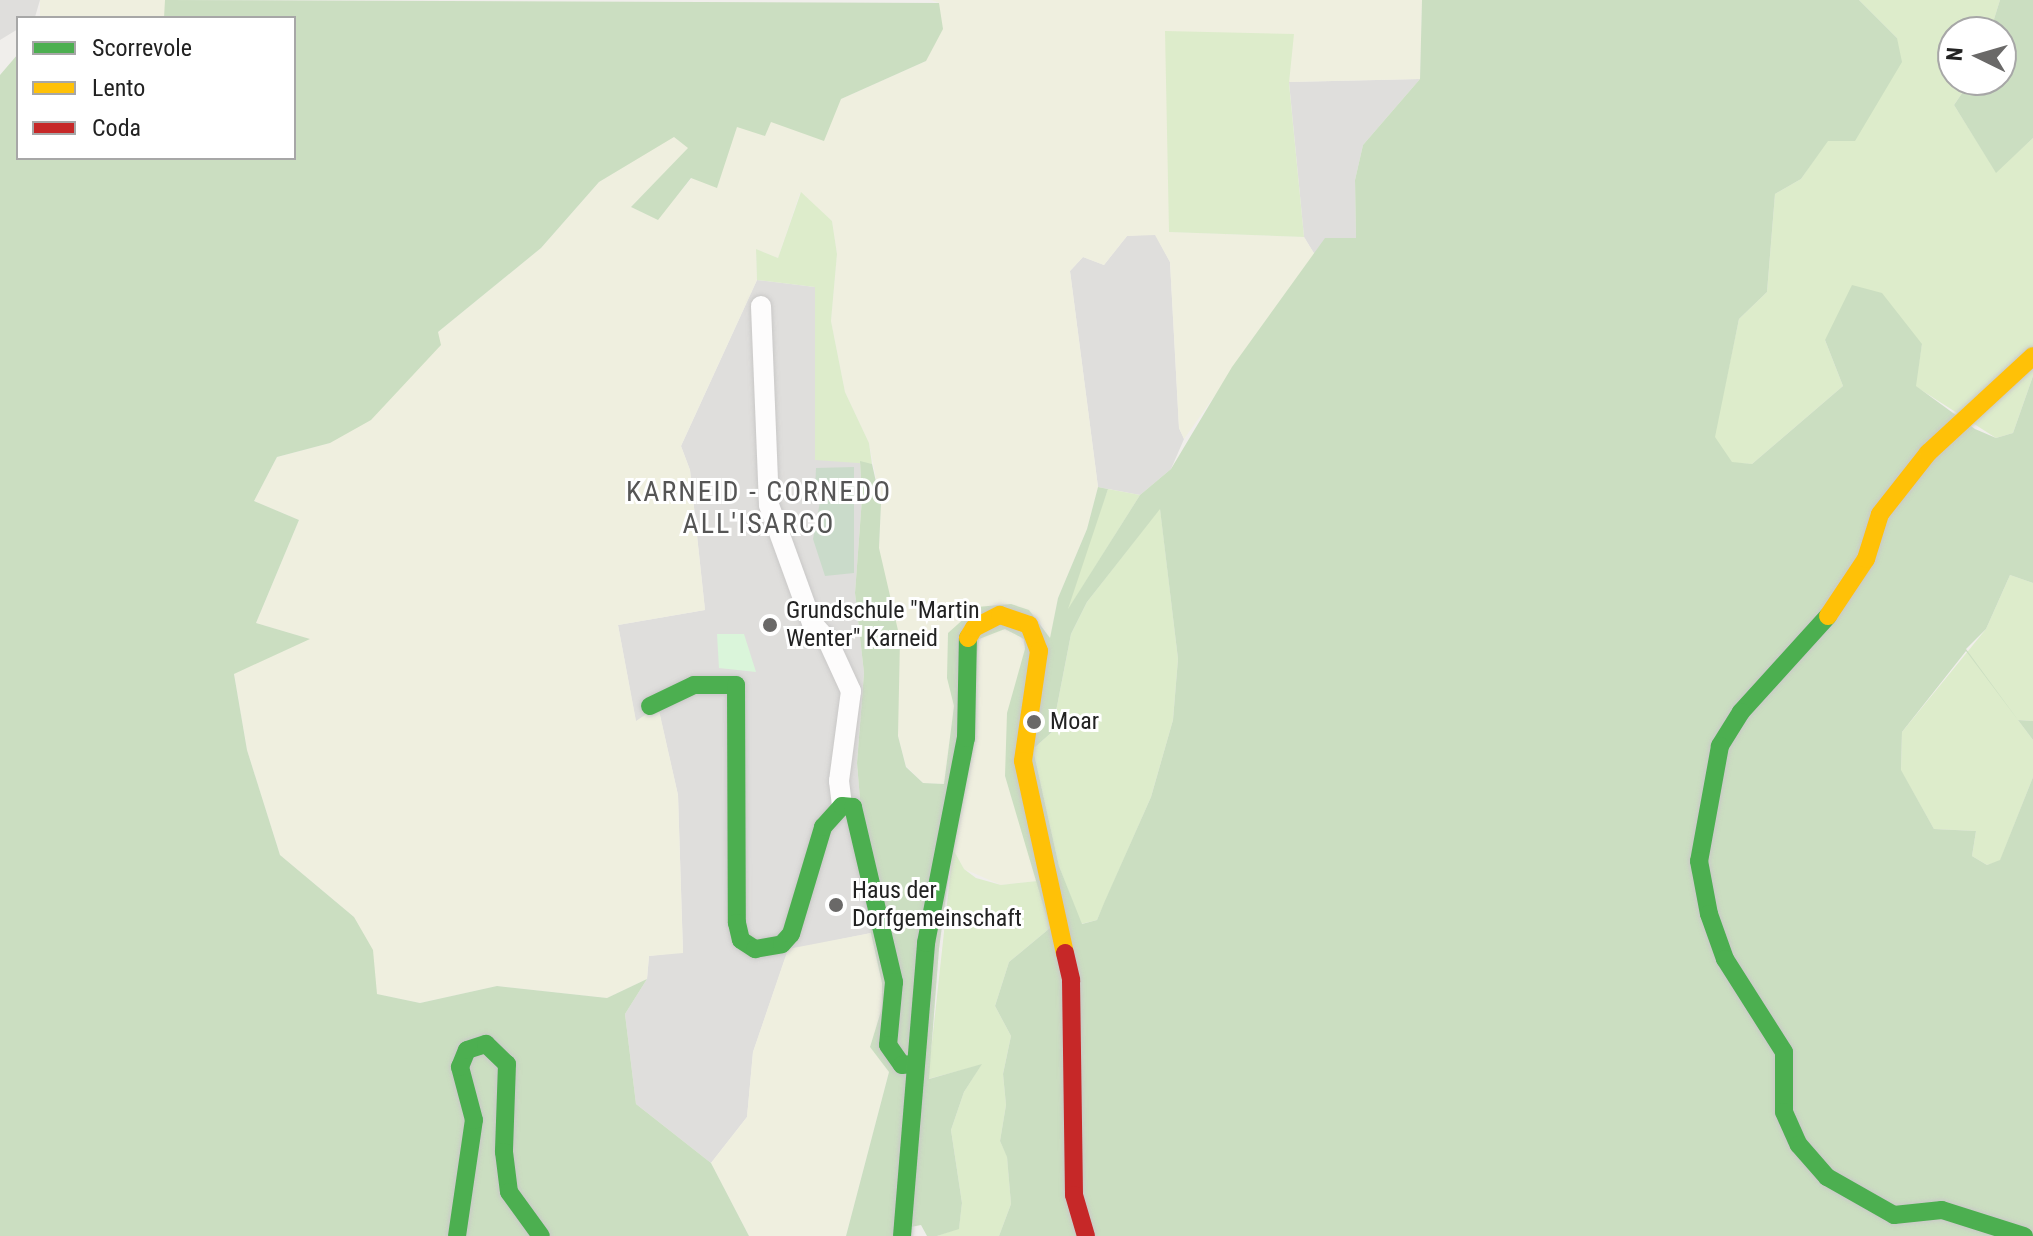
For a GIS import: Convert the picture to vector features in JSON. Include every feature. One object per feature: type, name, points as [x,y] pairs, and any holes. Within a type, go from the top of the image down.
[{"type":"street","points":[[650,706],[694,685],[736,685],[741,940],[769,950],[791,934],[823,827],[842,806],[839,781],[851,691],[828,641],[812,623],[769,505],[761,306]]},
{"type":"street","points":[[2024,1236],[1942,1210],[1894,1215],[1827,1177],[1817,1167],[1799,1145],[1784,1112],[1784,1052],[1725,959],[1709,914],[1699,861],[1720,746],[1741,712],[1823,624],[1866,559],[1880,514],[1928,453],[2033,356]]},
{"type":"street","points":[[902,1236],[913,1064],[929,928],[966,738],[967,641],[985,619],[1016,617],[1029,625],[1039,651],[1023,761],[1071,980],[1072,1163],[1074,1195],[1086,1236]]},
{"type":"street","points":[[842,806],[853,807],[859,816],[894,982],[888,1045],[902,1065],[913,1064]]},
{"type":"street","points":[[457,1236],[474,1120],[460,1067],[467,1050],[486,1044],[507,1064],[504,1152],[509,1192],[541,1236]]},
{"type":"shaded area","points":[[0,0],[40,0],[35,16],[16,16],[16,30],[0,40]]},
{"type":"shaded area","points":[[1420,79],[1363,145],[1355,180],[1356,238],[1325,239],[1315,255],[1304,237],[1289,82]]},
{"type":"shaded area","points":[[1155,234],[1170,262],[1179,428],[1184,439],[1171,469],[1140,495],[1098,487],[1070,271],[1083,257],[1104,265],[1127,236]]},
{"type":"shaded area","points":[[757,280],[815,287],[815,459],[860,461],[862,498],[855,593],[864,673],[857,763],[871,933],[788,950],[753,1052],[747,1117],[711,1163],[636,1104],[625,1014],[647,979],[649,956],[683,952],[678,795],[658,707],[636,722],[618,625],[705,610],[690,470],[681,446]]},
{"type":"green space","points":[[40,0],[165,0],[165,16],[40,16]]},
{"type":"green space","points":[[165,0],[939,3],[943,29],[926,61],[841,99],[824,141],[771,122],[765,136],[737,127],[717,188],[691,178],[658,220],[631,207],[688,148],[674,137],[599,182],[541,248],[438,332],[441,345],[371,420],[330,443],[277,457],[254,501],[299,520],[256,623],[310,639],[234,674],[247,750],[280,855],[354,917],[373,950],[377,994],[420,1003],[497,986],[607,998],[647,979],[625,1014],[636,1104],[711,1163],[749,1236],[0,1236],[0,75],[16,56],[16,160],[296,160],[296,16],[164,16]]},
{"type":"green space","points":[[931,0],[1422,0],[1420,79],[1289,82],[1293,34],[1169,232],[1304,237],[1315,255],[1184,439],[1179,428],[1170,262],[1155,235],[1127,236],[1104,265],[1083,257],[1070,271],[1098,487],[1087,529],[1058,598],[1050,639],[1039,620],[996,603],[954,706],[944,784],[923,783],[906,766],[898,736],[879,548],[881,504],[869,443],[845,392],[831,321],[837,254],[832,221],[800,193],[778,258],[756,249],[757,280],[681,446],[690,470],[705,610],[618,625],[636,721],[658,706],[678,795],[683,953],[649,956],[647,979],[607,998],[497,986],[420,1003],[377,994],[354,917],[280,855],[247,750],[234,673],[309,639],[256,623],[299,520],[254,501],[277,457],[330,443],[438,332],[541,248],[599,182],[673,136],[689,148],[631,207],[657,219],[692,178],[717,187],[736,127],[770,122],[841,99],[926,61],[939,3]]},
{"type":"green space","points":[[1422,0],[1859,0],[1897,38],[1902,62],[1855,141],[1828,141],[1801,179],[1775,194],[1767,292],[1739,319],[1715,437],[1732,462],[1752,464],[1843,386],[1825,340],[1852,285],[1882,293],[1922,344],[1916,386],[1975,429],[1996,438],[2013,433],[2033,376],[2033,583],[2010,575],[1986,629],[1966,649],[2018,720],[2033,721],[2033,740],[1966,651],[1902,732],[1901,770],[1934,829],[1976,831],[1972,856],[1987,865],[2000,860],[2033,777],[2033,1236],[999,1236],[1011,1204],[1007,1157],[1000,1141],[1006,1105],[1003,1074],[1011,1036],[995,1006],[1009,962],[1050,928],[1005,776],[1007,713],[1025,649],[1024,639],[1005,629],[979,639],[939,949],[929,1079],[982,1064],[964,1092],[951,1130],[962,1203],[959,1229],[927,1236],[921,1225],[911,1227],[911,1236],[846,1236],[889,1072],[870,1047],[882,1008],[882,983],[871,933],[857,763],[864,673],[855,593],[862,498],[860,461],[872,464],[881,504],[879,548],[900,639],[898,736],[906,767],[923,783],[944,784],[954,706],[947,678],[948,633],[977,607],[1011,604],[1029,610],[1050,638],[1058,598],[1087,529],[1098,487],[1108,489],[1068,609],[1140,495],[1171,469],[1232,367],[1325,238],[1356,238],[1355,180],[1363,145],[1420,79]],"holes":[[[1160,509],[1178,659],[1173,720],[1151,797],[1097,920],[1082,924],[1059,866],[1033,749],[1052,732],[1071,634],[1087,602]]]},
{"type":"green space","points":[[1859,0],[2000,0],[1995,16],[1937,16],[1937,96],[1960,96],[1954,105],[1996,172],[2033,138],[2033,376],[2013,433],[1996,438],[1915,386],[1922,344],[1825,340],[1843,386],[1752,464],[1732,463],[1714,437],[1739,319],[1767,292],[1775,194],[1801,179],[1897,38]]},
{"type":"green space","points":[[2000,0],[2033,0],[2033,138],[1996,173],[1954,105],[1960,96],[2017,96],[2017,16],[1995,16]]},
{"type":"green space","points":[[1165,31],[1294,34],[1289,83],[1304,237],[1169,232]]},
{"type":"green space","points":[[801,192],[832,221],[837,254],[831,321],[845,392],[869,443],[872,464],[815,460],[815,287],[757,280],[756,249],[778,258]]},
{"type":"green space","points":[[854,467],[854,573],[825,576],[813,539],[822,491],[815,490],[816,468]]},
{"type":"green space","points":[[1108,489],[1140,495],[1068,610],[1066,603]]},
{"type":"green space","points":[[1160,508],[1178,659],[1173,720],[1151,797],[1097,920],[1081,924],[1059,866],[1033,749],[1052,732],[1071,634],[1087,602]]},
{"type":"green space","points":[[2010,575],[2033,583],[2033,721],[2018,720],[2033,740],[2033,777],[2000,861],[1987,865],[1972,856],[1976,831],[1934,829],[1901,771],[1902,732],[1986,629]]},
{"type":"green space","points":[[1005,629],[1017,633],[1025,649],[1005,776],[1037,881],[1001,885],[964,869],[953,849],[977,649],[985,633]]},
{"type":"green space","points":[[717,634],[744,634],[756,672],[719,668]]},
{"type":"green space","points":[[953,849],[964,869],[976,878],[1001,885],[1037,881],[1050,928],[1009,962],[995,1006],[1011,1036],[1003,1074],[1006,1105],[1000,1141],[1007,1156],[1011,1204],[999,1236],[937,1236],[959,1228],[962,1203],[951,1130],[964,1092],[981,1065],[928,1079]]},
{"type":"green space","points":[[871,933],[882,983],[882,1008],[870,1047],[889,1072],[846,1236],[749,1236],[711,1163],[747,1117],[753,1052],[788,949]]},
{"type":"traffic: fast","points":[[1828,616],[1741,712],[1720,746],[1699,861],[1709,914],[1725,959],[1784,1052],[1784,1112],[1799,1145],[1827,1177],[1894,1215],[1942,1210],[2024,1236]]},
{"type":"traffic: fast","points":[[902,1236],[926,943],[966,738],[968,638]]},
{"type":"traffic: fast","points":[[650,706],[694,685],[736,685],[737,923],[741,940],[755,949],[782,944],[791,934],[823,827],[842,806],[853,807],[894,982],[888,1045],[902,1065],[913,1064]]},
{"type":"traffic: fast","points":[[457,1236],[474,1120],[460,1067],[467,1050],[486,1044],[507,1064],[504,1152],[509,1192],[541,1236]]},
{"type":"traffic: slow","points":[[1828,616],[1866,559],[1880,514],[1928,453],[2033,356]]},
{"type":"traffic: slow","points":[[968,638],[974,628],[1000,615],[1029,625],[1039,651],[1023,761],[1065,953]]},
{"type":"traffic: jam","points":[[1065,953],[1071,980],[1074,1195],[1086,1236]]},
{"type":"place","name":"Grundschule \"Martin Wenter\" Karneid","points":[[770,625]]},
{"type":"place","name":"Moar","points":[[1034,722]]},
{"type":"place","name":"Haus der Dorfgemeinschaft","points":[[836,905]]},
{"type":"district","name":"KARNEID - CORNEDO ALL'ISARCO","points":[[759,508]]}]
